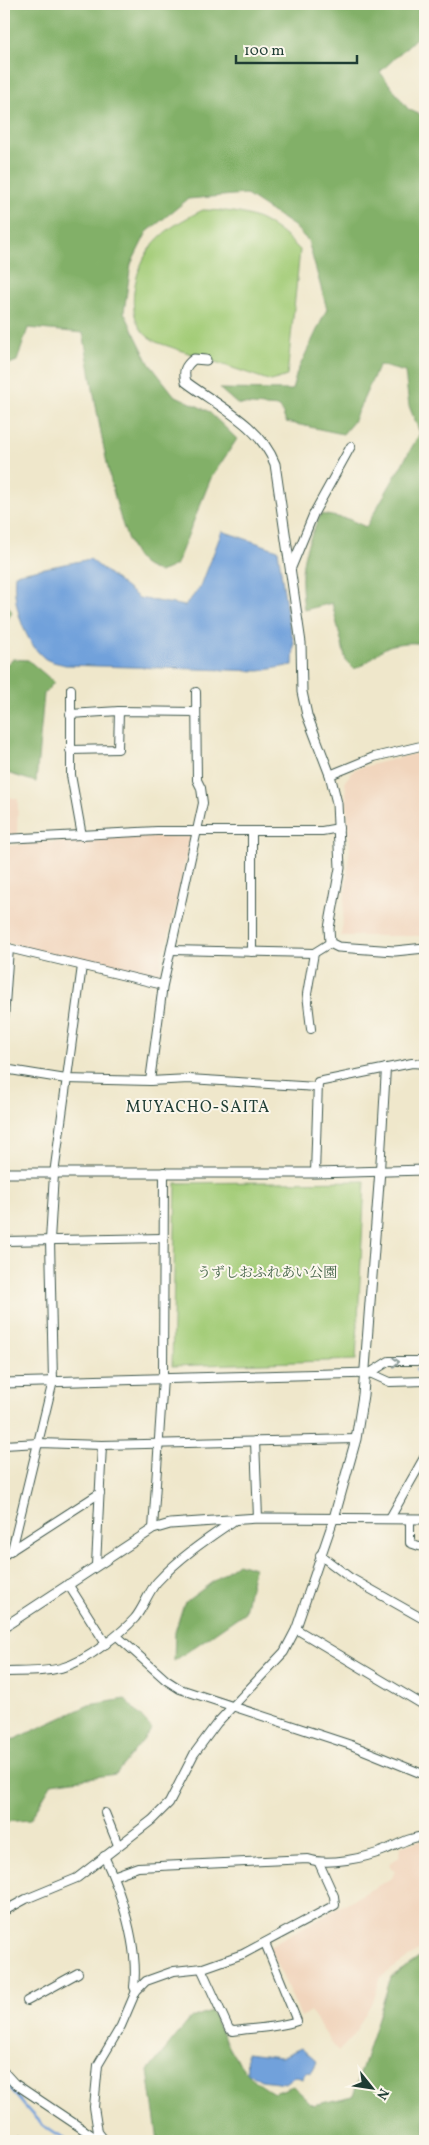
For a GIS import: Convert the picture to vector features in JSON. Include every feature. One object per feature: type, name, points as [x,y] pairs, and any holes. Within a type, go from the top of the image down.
[{"type":"street","points":[[206,360],[194,359],[187,364],[183,373],[186,382],[246,425],[269,447],[275,464],[301,643],[304,700],[307,715],[330,775],[337,803],[340,868],[329,928],[330,943]]},
{"type":"street","points":[[290,572],[314,513],[351,446]]},
{"type":"street","points":[[71,689],[71,775],[82,836]]},
{"type":"street","points":[[150,1081],[162,985],[203,803],[201,788],[197,780],[196,692]]},
{"type":"street","points":[[70,714],[119,711],[196,712]]},
{"type":"street","points":[[70,750],[118,749],[119,711]]},
{"type":"street","points":[[330,775],[374,758],[425,745]]},
{"type":"street","points":[[4,840],[151,832],[322,831],[339,828]]},
{"type":"street","points":[[252,831],[252,952]]},
{"type":"street","points":[[171,950],[314,952],[330,943],[338,946],[395,951],[425,948]]},
{"type":"street","points":[[4,1019],[6,947],[162,985]]},
{"type":"street","points":[[310,1029],[307,994],[314,952]]},
{"type":"street","points":[[12,1550],[53,1381],[50,1240],[54,1174],[82,966]]},
{"type":"street","points":[[315,1173],[318,1082],[412,1063],[425,1064]]},
{"type":"street","points":[[4,1911],[26,1899],[76,1878],[152,1820],[169,1803],[194,1754],[217,1723],[284,1652],[296,1629],[334,1518],[356,1439],[368,1372],[386,1068]]},
{"type":"street","points":[[4,1069],[66,1079],[150,1081],[190,1079],[317,1087]]},
{"type":"street","points":[[4,1174],[315,1173],[425,1170]]},
{"type":"street","points":[[153,1529],[163,1378],[164,1172]]},
{"type":"street","points":[[4,1240],[163,1238]]},
{"type":"street","points":[[4,1383],[368,1372],[389,1361],[425,1361]]},
{"type":"street","points":[[368,1372],[390,1382],[425,1382]]},
{"type":"street","points":[[4,1445],[39,1443],[102,1445],[356,1439]]},
{"type":"street","points":[[255,1441],[258,1518]]},
{"type":"street","points":[[96,1565],[102,1445]]},
{"type":"street","points":[[390,1518],[425,1456]]},
{"type":"street","points":[[4,1555],[100,1493]]},
{"type":"street","points":[[4,1627],[153,1529],[170,1524],[258,1518],[425,1519]]},
{"type":"street","points":[[410,1518],[410,1543],[425,1548]]},
{"type":"street","points":[[4,1672],[55,1670],[74,1666],[117,1636],[136,1617],[156,1583],[182,1558],[235,1520]]},
{"type":"street","points":[[320,1555],[349,1577],[425,1620]]},
{"type":"street","points":[[68,1584],[106,1644]]},
{"type":"street","points":[[296,1629],[425,1706]]},
{"type":"street","points":[[117,1636],[166,1680],[180,1689],[351,1745],[425,1775]]},
{"type":"street","points":[[105,1813],[118,1845]]},
{"type":"street","points":[[113,1876],[138,1867],[308,1859],[319,1863],[368,1856],[405,1840],[425,1836]]},
{"type":"street","points":[[104,1856],[113,1876],[129,1929],[135,1978],[134,1987],[136,1991]]},
{"type":"street","points":[[93,2136],[94,2091],[98,2065],[121,2026],[136,1991],[146,1981],[174,1971],[201,1968],[243,1954],[335,1905],[334,1896],[319,1863]]},
{"type":"street","points":[[201,1968],[229,2029],[233,2031],[262,2027],[276,2028],[297,2021],[265,1943]]},
{"type":"street","points":[[27,2001],[78,1973]]},
{"type":"street","points":[[4,2072],[21,2088],[93,2136],[105,2141]]},
{"type":"street","points":[[18,2141],[21,2139],[23,2141]]},
{"type":"shaded area","points":[[425,751],[425,936],[341,936],[350,845],[345,781],[355,769]]},
{"type":"shaded area","points":[[4,796],[18,799],[17,836],[4,836]]},
{"type":"shaded area","points":[[191,836],[166,948],[163,949],[159,978],[156,981],[4,942],[4,846],[118,837]]},
{"type":"shaded area","points":[[425,1839],[425,1946],[381,1977],[374,1998],[353,2036],[338,2052],[310,2011],[301,2017],[269,1946],[392,1878],[395,1871],[389,1864],[399,1857],[400,1847]]},
{"type":"green space","points":[[4,4],[425,4],[425,33],[416,38],[380,72],[408,109],[425,117],[425,645],[412,643],[387,647],[354,669],[346,661],[332,603],[304,610],[302,571],[306,550],[321,514],[348,519],[366,527],[420,433],[409,406],[405,372],[379,365],[353,422],[343,434],[286,422],[280,407],[237,404],[220,389],[292,390],[297,372],[327,309],[308,241],[294,226],[245,194],[188,199],[147,232],[131,264],[124,312],[149,363],[174,395],[208,411],[237,439],[211,478],[176,565],[160,572],[143,564],[132,550],[123,525],[105,456],[83,333],[28,328],[17,361],[4,366]]},
{"type":"green space","points":[[203,210],[233,212],[256,218],[277,230],[300,250],[287,376],[271,381],[156,342],[144,333],[138,323],[134,313],[134,290],[140,267],[150,248],[167,230]]},
{"type":"green space","points":[[4,599],[12,612],[4,626]]},
{"type":"green space","points":[[12,659],[28,660],[54,682],[44,694],[36,782],[4,772],[4,667]]},
{"type":"green space","name":"うずしおふれあい公園","points":[[365,1181],[356,1360],[172,1366],[176,1183]]},
{"type":"green space","points":[[238,1563],[254,1568],[245,1612],[174,1661],[175,1632],[184,1603]]},
{"type":"green space","points":[[125,1699],[152,1729],[116,1774],[52,1783],[30,1820],[4,1822],[4,1740],[15,1739],[89,1705]]},
{"type":"green space","points":[[425,1954],[425,2141],[158,2141],[148,2071],[191,2018],[211,2011],[235,2058],[251,2077],[274,2093],[293,2086],[313,2105],[353,2096],[391,1977]]},
{"type":"water","points":[[222,531],[278,550],[288,620],[294,642],[293,665],[260,671],[65,665],[45,659],[29,640],[17,607],[14,584],[15,574],[90,559],[139,598],[185,606],[201,586]]},
{"type":"water","points":[[301,2048],[317,2062],[311,2073],[306,2072],[302,2079],[295,2076],[286,2083],[261,2080],[247,2072],[246,2053],[281,2057]]},
{"type":"waterway","points":[[416,1370],[425,1370]]},
{"type":"waterway","points":[[4,2083],[40,2123],[48,2130],[69,2141]]},
{"type":"district","name":"MUYACHO-SAITA","points":[[198,1106]]}]
